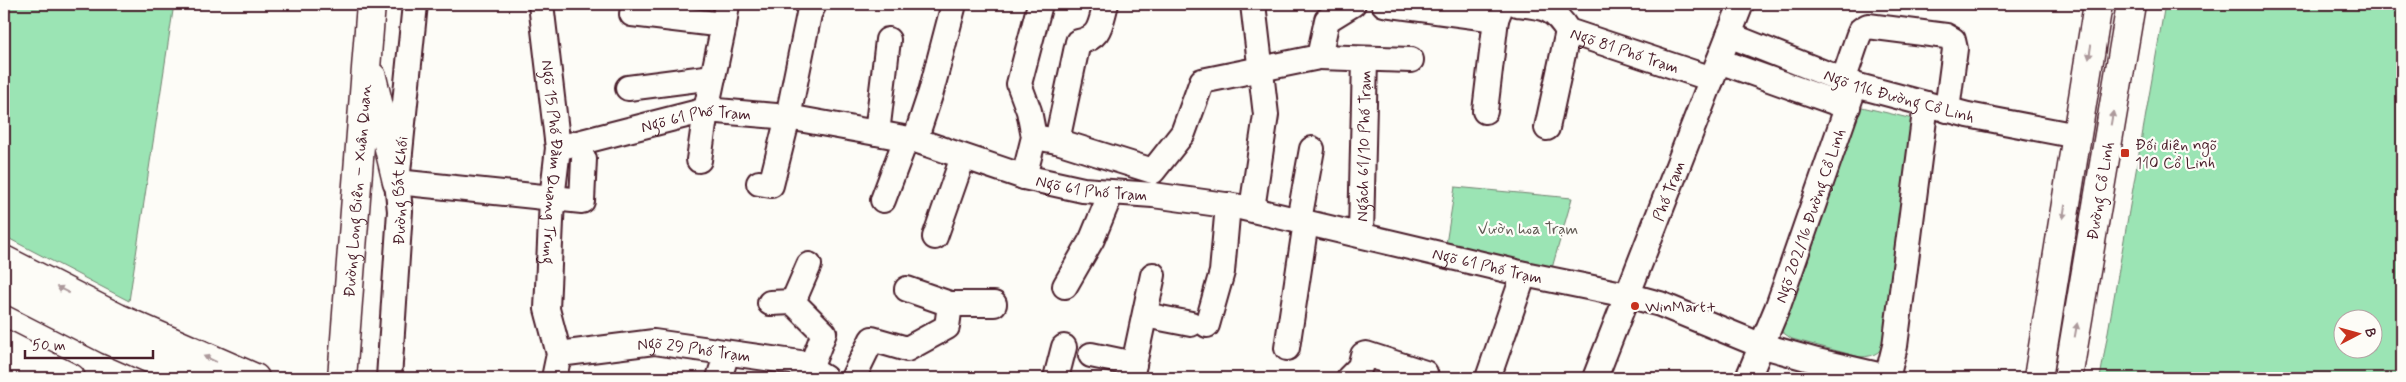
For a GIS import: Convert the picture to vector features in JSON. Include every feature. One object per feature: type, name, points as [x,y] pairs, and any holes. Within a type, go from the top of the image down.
[{"type":"main road","name":"Đường Long Biên – Xuân Quan","points":[[342,378],[371,4]]},
{"type":"main road","name":"Đường Cổ Linh","points":[[2038,378],[2098,4]]},
{"type":"main road","name":"Đường Cổ Linh","points":[[2068,378],[2131,4]]},
{"type":"main road","points":[[366,50],[397,182]]},
{"type":"main road","points":[[4,260],[118,318],[255,378]]},
{"type":"main road","points":[[4,287],[108,340],[194,378]]},
{"type":"main road","points":[[4,344],[71,378]]},
{"type":"main road","points":[[4,371],[18,378]]},
{"type":"street","name":"Đường Bát Khối","points":[[389,378],[400,211],[397,182],[415,4]]},
{"type":"street","name":"Ngõ 15 Phố Đàm Quang Trung","points":[[541,4],[558,148],[552,199],[547,309],[559,354],[554,378]]},
{"type":"street","points":[[759,183],[771,185],[788,117],[809,14],[814,4]]},
{"type":"street","points":[[882,200],[931,92],[954,4]]},
{"type":"street","points":[[1040,4],[1019,84],[1029,111],[1045,139],[1153,171],[1183,133],[1202,81],[1319,57],[1327,20],[1353,4]]},
{"type":"street","points":[[1024,177],[1045,139],[1078,42],[1095,36],[1106,4]]},
{"type":"street","points":[[1252,209],[1266,114],[1253,4]]},
{"type":"street","points":[[1384,4],[1499,11],[1485,111]]},
{"type":"street","name":"Ngõ 81 Phố Trạm","points":[[1518,4],[1537,6],[1558,14],[1568,31],[1715,70],[1848,91]]},
{"type":"street","name":"Phố Trạm","points":[[1595,378],[1741,4]]},
{"type":"street","points":[[632,14],[726,14],[706,110],[699,160]]},
{"type":"street","name":"Ngõ 202/16 Đường Cổ Linh","points":[[1748,378],[1760,345],[1778,306],[1848,91],[1858,37],[1862,30],[1868,26],[1946,36],[1954,40],[1955,49],[1937,107]]},
{"type":"street","points":[[1547,128],[1568,31]]},
{"type":"street","name":"Ngõ 116 Đường Cổ Linh","points":[[1729,35],[1848,91],[2077,136]]},
{"type":"street","points":[[877,133],[888,40]]},
{"type":"street","name":"Ngách 61/10 Phố Trạm","points":[[1319,57],[1411,60]]},
{"type":"street","name":"Ngách 61/10 Phố Trạm","points":[[1361,234],[1365,59]]},
{"type":"street","points":[[628,88],[714,77]]},
{"type":"street","points":[[1888,378],[1937,107]]},
{"type":"street","name":"Ngõ 61 Phố Trạm","points":[[558,148],[706,110],[788,117],[910,140],[1024,177],[1083,190],[1153,195],[1252,209],[1524,274],[1627,295],[1660,304],[1760,345],[1888,378]]},
{"type":"street","points":[[1287,348],[1312,149]]},
{"type":"street","points":[[935,237],[963,156]]},
{"type":"street","points":[[397,182],[582,201],[584,159]]},
{"type":"street","points":[[1065,286],[1092,239],[1111,193]]},
{"type":"street","points":[[1145,315],[1199,325],[1222,272],[1228,205]]},
{"type":"street","points":[[809,265],[781,302],[824,333],[818,374]]},
{"type":"street","points":[[1488,378],[1524,274]]},
{"type":"street","points":[[1091,355],[1132,371],[1153,275]]},
{"type":"street","points":[[907,289],[950,304],[994,304]]},
{"type":"street","points":[[853,378],[872,339],[907,349],[947,327],[950,304]]},
{"type":"street","name":"Ngõ 29 Phố Trạm","points":[[559,354],[654,342],[800,363],[818,374]]},
{"type":"street","points":[[1056,378],[1064,347]]},
{"type":"street","points":[[719,378],[727,353]]},
{"type":"street","points":[[1349,378],[1360,367],[1363,355],[1366,354],[1425,373]]},
{"type":"green space","points":[[4,4],[174,4],[129,301],[4,236]]},
{"type":"green space","points":[[2165,4],[2402,4],[2402,378],[2100,378]]},
{"type":"green space","points":[[1862,107],[1913,119],[1890,338],[1878,352],[1870,356],[1860,357],[1792,339],[1782,332],[1778,324],[1852,114]]},
{"type":"green space","name":"Vườn hoa Trạm","points":[[1455,187],[1572,198],[1552,268],[1446,244]]},
{"type":"place","name":"Đối diện ngõ 110 Cổ Linh","points":[[2125,153]]},
{"type":"place","name":"WinMart+","points":[[1635,306]]}]
